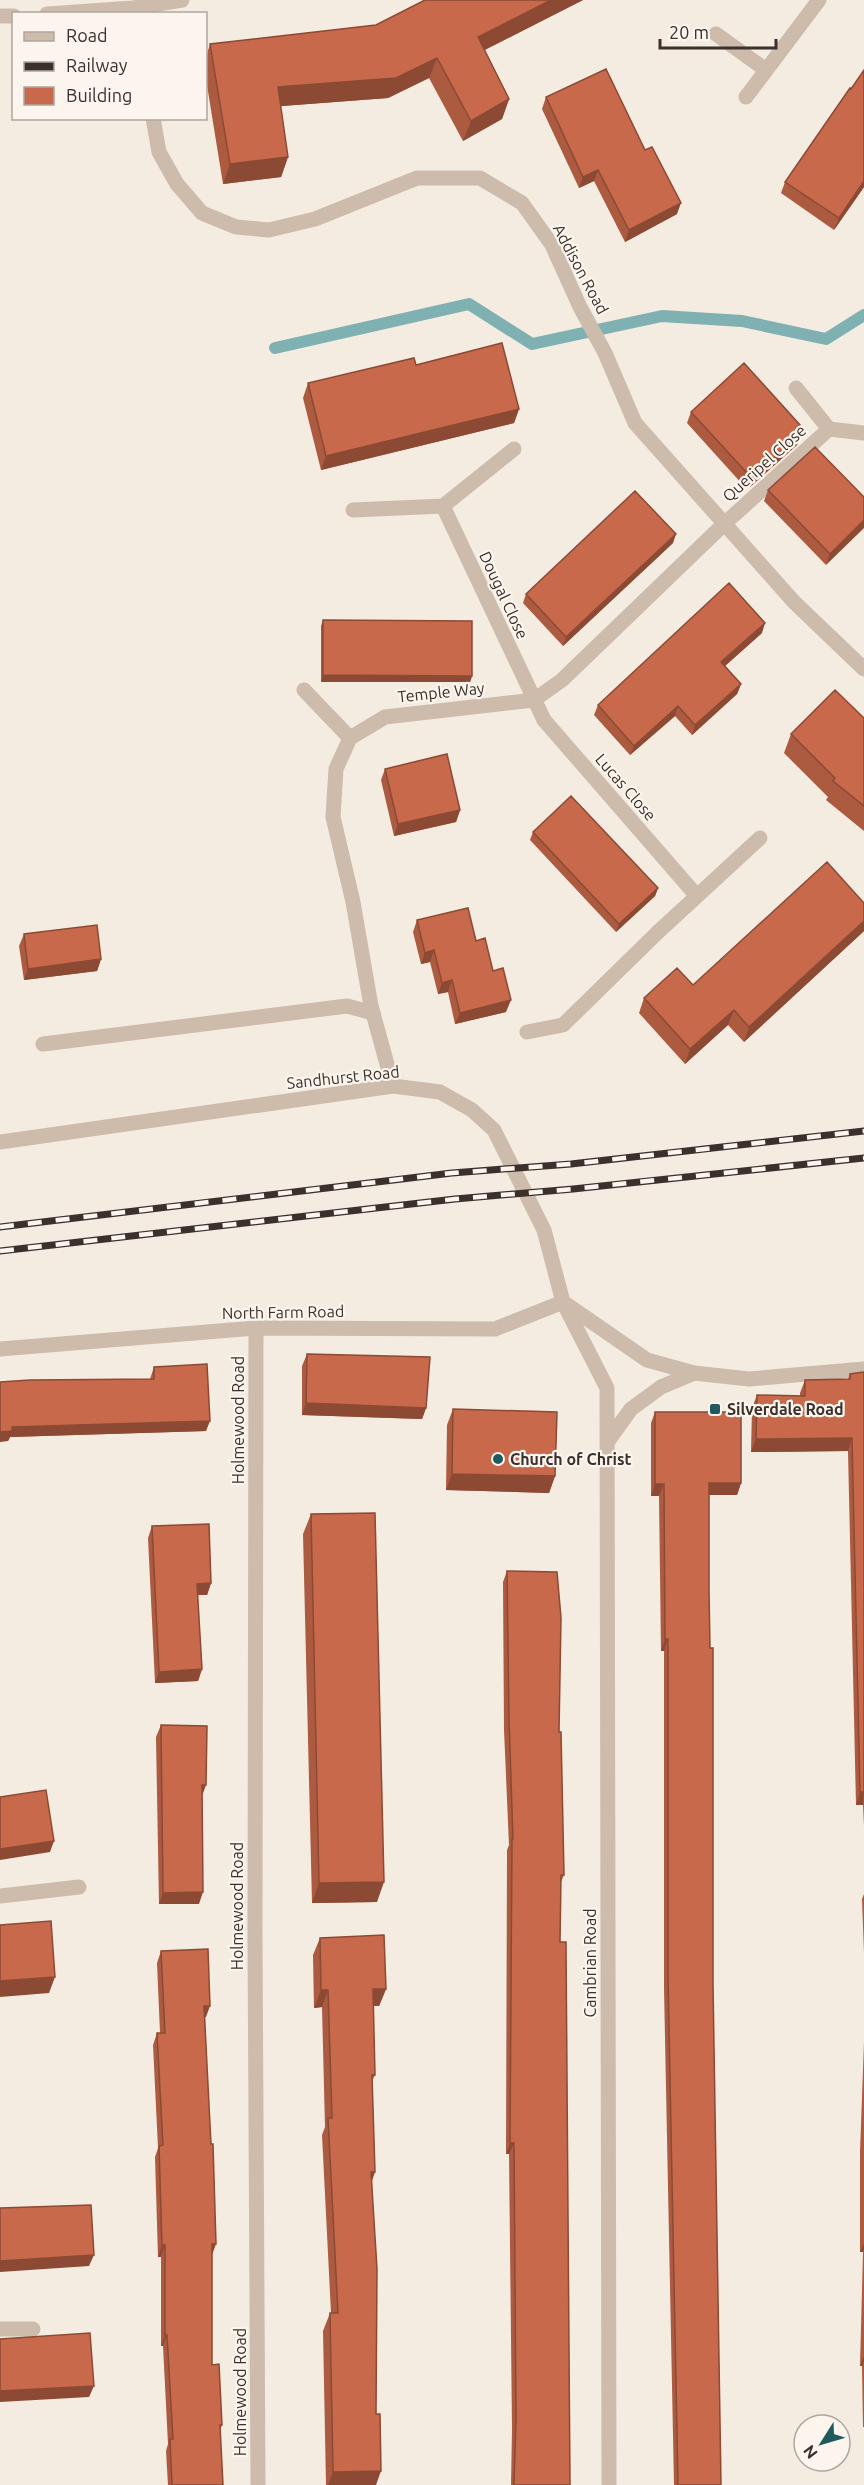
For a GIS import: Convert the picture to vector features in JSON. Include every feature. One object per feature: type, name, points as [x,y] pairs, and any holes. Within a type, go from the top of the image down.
[{"type":"street","points":[[105,12],[134,11],[182,0]]},
{"type":"street","points":[[746,97],[819,0]]},
{"type":"street","points":[[716,34],[766,70]]},
{"type":"street","name":"Addison Road","points":[[153,120],[159,152],[177,184],[202,213],[236,227],[269,230],[315,219],[417,178],[480,178],[522,203],[552,245],[580,307],[605,353],[635,423],[794,603],[864,669]]},
{"type":"street","points":[[796,388],[829,429],[864,433]]},
{"type":"street","name":"Queripel Close","points":[[723,525],[829,429]]},
{"type":"street","points":[[353,510],[443,506],[514,449]]},
{"type":"street","name":"Dougal Close","points":[[443,506],[534,700]]},
{"type":"street","name":"Temple Way","points":[[350,738],[385,717],[534,700],[562,680],[723,525]]},
{"type":"street","points":[[304,690],[350,738],[336,769],[333,817],[353,902],[373,1013],[393,1086]]},
{"type":"street","name":"Lucas Close","points":[[534,700],[544,720],[696,895]]},
{"type":"street","points":[[527,1032],[563,1025],[696,895],[760,838]]},
{"type":"street","points":[[43,1044],[347,1006],[373,1013]]},
{"type":"street","name":"Sandhurst Road","points":[[0,1142],[393,1086],[440,1092],[472,1110],[494,1130],[544,1230],[563,1302]]},
{"type":"street","points":[[563,1302],[647,1360],[694,1373],[749,1379],[864,1369]]},
{"type":"street","name":"North Farm Road","points":[[0,1349],[256,1328],[495,1329],[563,1302]]},
{"type":"street","name":"Cambrian Road","points":[[563,1302],[608,1388],[609,2485]]},
{"type":"street","name":"Holmewood Road","points":[[256,1328],[255,1936],[258,2485]]},
{"type":"street","points":[[608,1441],[630,1409],[661,1387],[694,1373]]},
{"type":"street","points":[[0,1896],[79,1887]]},
{"type":"street","points":[[0,2329],[33,2329]]},
{"type":"building","points":[[425,0],[551,0],[478,37],[509,99],[471,121],[437,58],[396,78],[278,87],[288,157],[230,164],[210,44],[376,25]]},
{"type":"building","points":[[606,69],[645,150],[652,147],[681,203],[629,230],[598,170],[583,177],[546,97]]},
{"type":"building","points":[[864,70],[864,181],[839,218],[785,182]]},
{"type":"building","points":[[502,343],[519,409],[326,456],[308,383],[414,358],[416,365]]},
{"type":"building","points":[[744,363],[800,425],[796,428],[801,433],[754,476],[750,471],[747,473],[691,412]]},
{"type":"building","points":[[815,447],[864,497],[864,520],[830,554],[768,490]]},
{"type":"building","points":[[635,491],[676,534],[566,637],[526,594]]},
{"type":"building","points":[[729,583],[765,623],[721,662],[741,684],[695,725],[678,706],[634,746],[598,705]]},
{"type":"building","points":[[323,620],[472,621],[472,676],[323,675]]},
{"type":"building","points":[[835,690],[864,718],[864,806],[833,781],[835,778],[791,734]]},
{"type":"building","points":[[447,754],[460,810],[398,824],[385,769]]},
{"type":"building","points":[[571,796],[658,888],[619,924],[533,832]]},
{"type":"building","points":[[827,862],[864,903],[864,921],[749,1027],[734,1010],[690,1049],[644,998],[677,968],[693,985]]},
{"type":"building","points":[[468,908],[476,941],[485,938],[493,971],[503,968],[511,1000],[460,1013],[452,980],[442,983],[434,950],[425,953],[417,920]]},
{"type":"building","points":[[97,925],[101,959],[28,969],[24,934]]},
{"type":"building","points":[[307,1354],[430,1357],[426,1408],[306,1403]]},
{"type":"building","points":[[207,1364],[210,1421],[12,1427],[12,1431],[0,1432],[0,1382],[154,1379],[154,1367]]},
{"type":"building","points":[[864,1372],[864,1792],[860,1792],[852,1438],[756,1439],[757,1395],[805,1396],[805,1380],[850,1379],[850,1374]]},
{"type":"building","name":"Church of Christ","points":[[453,1409],[557,1412],[555,1476],[452,1474]]},
{"type":"building","points":[[655,1412],[741,1412],[741,1483],[709,1483],[710,1648],[713,1648],[713,1984],[721,2485],[678,2485],[668,1976],[668,1639],[665,1639],[664,1484],[655,1484]]},
{"type":"building","points":[[375,1513],[384,1882],[319,1883],[311,1514]]},
{"type":"building","points":[[209,1524],[211,1583],[197,1584],[202,1669],[159,1672],[152,1526]]},
{"type":"building","points":[[507,1571],[557,1572],[561,1618],[559,1732],[561,1732],[564,1875],[561,1875],[560,1942],[566,1942],[570,2485],[514,2485],[516,2418],[514,2143],[510,2143],[513,1839]]},
{"type":"building","points":[[161,1725],[207,1726],[206,1785],[202,1785],[203,1892],[163,1893]]},
{"type":"building","points":[[46,1790],[54,1841],[0,1849],[0,1797]]},
{"type":"building","points":[[51,1921],[55,1977],[0,1981],[0,1925]]},
{"type":"building","points":[[384,1935],[386,1989],[373,1989],[375,2075],[372,2075],[375,2172],[371,2172],[377,2269],[376,2414],[380,2414],[381,2471],[333,2472],[330,2313],[338,2313],[328,2118],[332,2118],[328,1990],[321,1990],[320,1938]]},
{"type":"building","points":[[208,1949],[210,2006],[204,2006],[211,2144],[213,2144],[216,2244],[212,2244],[212,2365],[219,2364],[223,2485],[172,2485],[170,2439],[173,2439],[167,2335],[165,2335],[165,2245],[162,2245],[159,2146],[163,2145],[157,2033],[165,2033],[161,1951]]},
{"type":"building","points":[[91,2205],[94,2255],[0,2261],[0,2208]]},
{"type":"building","points":[[90,2333],[94,2386],[0,2391],[0,2339]]},
{"type":"waterway","points":[[275,348],[469,304],[532,344],[662,316],[742,321],[826,339],[864,315]]},
{"type":"railway","points":[[0,1227],[452,1173],[571,1164],[864,1131]]},
{"type":"railway","points":[[0,1251],[455,1199],[573,1189],[864,1158]]},
{"type":"place","name":"Silverdale Road","points":[[715,1409]]},
{"type":"place","name":"Church of Christ","points":[[498,1459]]}]
